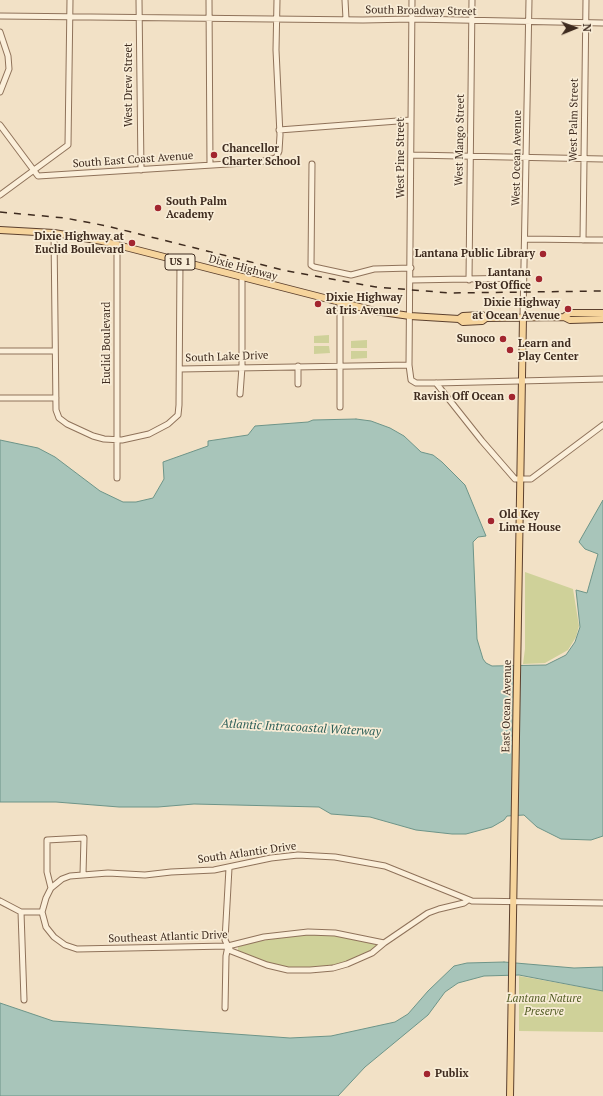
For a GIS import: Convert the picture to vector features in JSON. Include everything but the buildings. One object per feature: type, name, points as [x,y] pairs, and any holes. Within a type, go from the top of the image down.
[{"type":"main road","name":"Dixie Highway","points":[[0,230],[54,233],[117,245],[340,303],[410,316],[459,319],[463,316],[482,316],[486,318],[564,317],[570,320],[603,319]]},
{"type":"main road","name":"Dixie Highway","points":[[564,317],[569,313],[603,313]]},
{"type":"main road","name":"East Ocean Avenue","points":[[510,1096],[523,317]]},
{"type":"street","points":[[0,195],[68,145],[70,0]]},
{"type":"street","name":"West Drew Street","points":[[140,0],[141,170]]},
{"type":"street","points":[[209,0],[210,165]]},
{"type":"street","points":[[277,0],[276,50],[280,130],[411,120]]},
{"type":"street","points":[[345,0],[346,19]]},
{"type":"street","name":"West Pine Street","points":[[409,365],[411,280],[412,0]]},
{"type":"street","name":"West Mango Street","points":[[469,280],[472,0]]},
{"type":"street","name":"West Ocean Avenue","points":[[523,317],[523,278],[526,239],[529,0]]},
{"type":"street","name":"West Palm Street","points":[[582,240],[586,0]]},
{"type":"street","name":"South Broadway Street","points":[[0,16],[412,19],[472,22],[603,23]]},
{"type":"street","points":[[0,32],[8,56],[9,70],[0,92]]},
{"type":"street","points":[[0,126],[33,172]]},
{"type":"street","name":"South East Coast Avenue","points":[[33,172],[38,176],[44,176],[265,161],[276,158],[279,151],[280,130]]},
{"type":"street","points":[[412,156],[603,159]]},
{"type":"street","points":[[312,164],[311,265],[314,267],[351,275],[374,269],[411,268]]},
{"type":"street","name":"South Lake Drive","points":[[54,233],[54,351],[56,398],[59,418],[67,424],[93,436],[117,440],[136,438],[149,434],[168,424],[178,415],[180,369],[340,365],[409,365]]},
{"type":"street","points":[[526,239],[603,240]]},
{"type":"street","name":"Euclid Boulevard","points":[[117,245],[117,478]]},
{"type":"street","points":[[180,262],[180,369]]},
{"type":"street","points":[[240,394],[242,367],[242,278]]},
{"type":"street","points":[[411,280],[523,278]]},
{"type":"street","points":[[340,303],[340,407]]},
{"type":"street","points":[[0,351],[54,351]]},
{"type":"street","points":[[409,365],[411,380],[416,383],[603,379]]},
{"type":"street","points":[[298,366],[298,384]]},
{"type":"street","points":[[436,383],[514,478],[520,480],[531,479],[603,425]]},
{"type":"street","points":[[0,398],[56,398]]},
{"type":"street","points":[[0,901],[21,912],[42,912],[51,888],[47,872],[46,840],[84,838],[84,874]]},
{"type":"street","name":"South Atlantic Drive","points":[[51,888],[62,879],[84,874],[145,875],[229,868],[284,856],[335,857],[385,866],[468,900],[603,903]]},
{"type":"street","points":[[229,868],[226,940],[228,946],[231,951],[267,965],[288,970],[333,968],[348,964],[372,953],[428,913],[464,903],[468,900]]},
{"type":"street","points":[[21,912],[24,1000]]},
{"type":"street","name":"Southeast Atlantic Drive","points":[[42,912],[46,927],[54,937],[65,945],[78,949],[228,946],[264,937],[308,932],[335,933],[384,943]]},
{"type":"street","points":[[225,1008],[226,956],[228,946]]},
{"type":"green space","points":[[329,335],[329,343],[314,343],[314,336]]},
{"type":"green space","points":[[367,340],[367,348],[351,348],[351,341]]},
{"type":"green space","points":[[314,346],[329,346],[330,353],[314,354]]},
{"type":"green space","points":[[351,351],[367,351],[367,358],[351,359]]},
{"type":"green space","points":[[525,572],[573,589],[579,626],[576,637],[568,650],[545,663],[523,664],[525,649]]},
{"type":"green space","points":[[304,934],[332,935],[381,944],[368,954],[342,963],[314,969],[285,968],[258,960],[238,951],[238,947],[255,942]]},
{"type":"green space","name":"Lantana Nature Preserve","points":[[519,976],[603,991],[603,1032],[519,1031]]},
{"type":"water","name":"Atlantic Intracoastal Waterway","points":[[356,419],[371,421],[390,428],[404,436],[421,452],[433,455],[442,462],[465,485],[486,536],[478,537],[473,542],[477,639],[483,659],[486,663],[492,666],[546,665],[566,655],[575,642],[580,627],[576,590],[587,593],[598,554],[585,549],[579,542],[603,500],[603,836],[591,840],[561,839],[537,827],[524,815],[507,816],[504,820],[492,827],[466,834],[452,834],[416,830],[370,817],[331,814],[319,807],[194,804],[158,807],[119,807],[56,802],[0,802],[0,440],[38,448],[55,457],[100,491],[123,502],[136,502],[153,498],[164,479],[163,462],[208,446],[208,441],[248,435],[255,426],[308,422],[313,420]]},
{"type":"water","points":[[504,962],[574,968],[603,967],[603,991],[519,975],[484,976],[458,983],[445,992],[428,1015],[365,1067],[338,1096],[0,1096],[0,1003],[53,1021],[290,1038],[331,1036],[395,1022],[408,1014],[428,991],[454,966],[467,963]]},
{"type":"railway","points":[[0,212],[65,218],[107,226],[287,271],[376,287],[450,293],[603,291]]},
{"type":"place","name":"Chancellor Charter School","points":[[214,155]]},
{"type":"place","name":"South Palm Academy","points":[[158,208]]},
{"type":"place","name":"Dixie Highway at Euclid Boulevard","points":[[132,243]]},
{"type":"place","name":"Lantana Public Library","points":[[543,254]]},
{"type":"place","name":"Lantana Post Office","points":[[539,279]]},
{"type":"place","name":"Dixie Highway at Iris Avenue","points":[[318,304]]},
{"type":"place","name":"Dixie Highway at Ocean Avenue","points":[[568,309]]},
{"type":"place","name":"Sunoco","points":[[503,339]]},
{"type":"place","name":"Learn and Play Center","points":[[510,350]]},
{"type":"place","name":"Ravish Off Ocean","points":[[512,397]]},
{"type":"place","name":"Old Key Lime House","points":[[491,521]]},
{"type":"place","name":"Publix","points":[[427,1074]]}]
